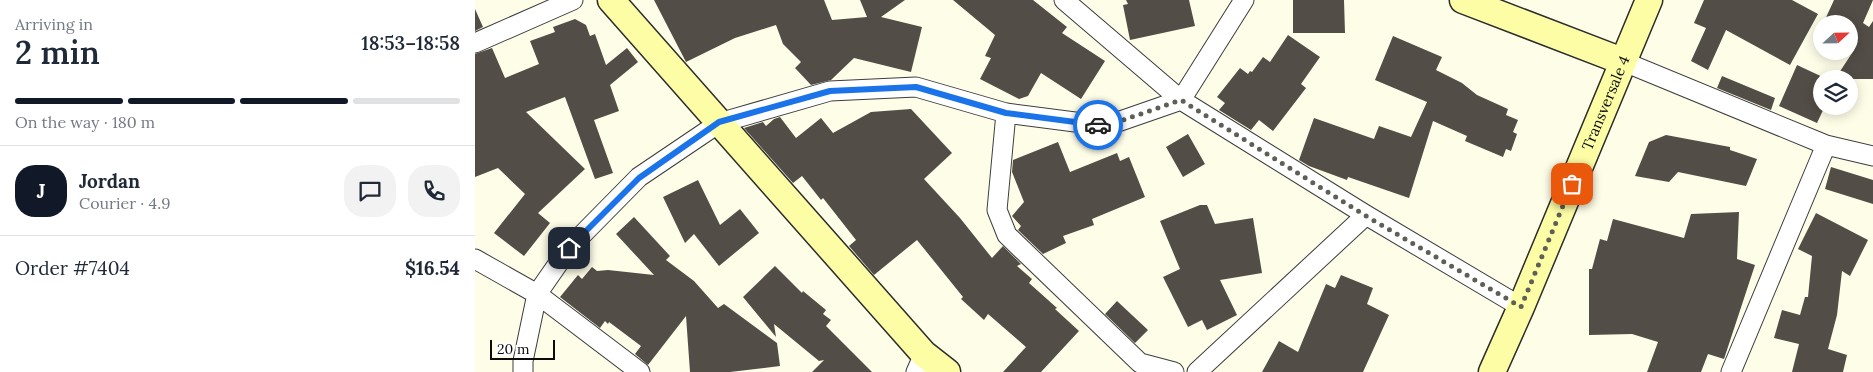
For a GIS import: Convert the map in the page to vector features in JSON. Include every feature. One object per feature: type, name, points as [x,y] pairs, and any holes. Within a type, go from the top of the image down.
[{"type":"street","points":[[475,43],[573,0]]},
{"type":"street","points":[[611,0],[719,122],[920,363],[947,372]]},
{"type":"street","points":[[1065,0],[1181,100],[1366,216],[1521,307]]},
{"type":"street","points":[[523,372],[523,362],[537,294],[569,248],[639,178],[719,122],[830,91],[916,87],[1006,113],[1106,126],[1181,100],[1244,0]]},
{"type":"street","points":[[1463,0],[1622,61],[1826,145],[1873,156]]},
{"type":"street","name":"Transversale 4","points":[[1492,372],[1649,0]]},
{"type":"street","points":[[1006,113],[997,210],[1007,235],[1140,363],[1174,372]]},
{"type":"street","points":[[1731,372],[1826,145]]},
{"type":"street","points":[[1197,372],[1366,216]]},
{"type":"street","points":[[475,259],[537,294],[640,372]]},
{"type":"building","points":[[654,0],[824,0],[832,20],[867,17],[860,0],[905,0],[881,17],[922,27],[911,72],[854,58],[831,80],[811,85],[795,68],[801,62],[783,44],[776,25],[735,38],[686,62]]},
{"type":"building","points":[[953,0],[1033,0],[1067,27],[1062,33],[1105,61],[1081,99],[1041,73],[1028,96],[1019,99],[980,79],[991,58],[985,56],[995,35]]},
{"type":"building","points":[[1126,0],[1189,0],[1195,26],[1130,40],[1123,5],[1128,4]]},
{"type":"building","points":[[1293,0],[1344,0],[1345,33],[1293,33]]},
{"type":"building","points":[[1704,0],[1792,0],[1818,14],[1813,15],[1813,23],[1790,65],[1726,30],[1708,70],[1691,61],[1706,28],[1694,23]]},
{"type":"building","points":[[1834,0],[1873,0],[1863,23],[1869,27],[1873,21],[1873,79],[1858,79],[1858,70],[1841,70],[1847,60],[1858,60],[1858,15],[1827,15]]},
{"type":"building","points":[[475,9],[483,27],[475,31]]},
{"type":"building","points":[[575,19],[586,25],[590,36],[595,34],[606,65],[627,48],[638,62],[610,85],[619,111],[594,120],[613,173],[595,179],[565,97],[526,112],[585,169],[538,213],[550,223],[524,256],[494,233],[525,194],[498,168],[475,177],[475,54],[492,48],[505,78],[539,64],[530,41],[555,32],[553,27]]},
{"type":"building","points":[[1288,35],[1320,57],[1301,84],[1306,88],[1273,131],[1259,120],[1251,130],[1219,110],[1225,103],[1217,97],[1240,68],[1248,74],[1250,71],[1252,72],[1263,57],[1270,62]]},
{"type":"building","points":[[1393,36],[1442,57],[1436,70],[1462,83],[1477,95],[1508,109],[1506,115],[1518,120],[1513,132],[1517,134],[1511,151],[1506,149],[1503,157],[1465,141],[1467,136],[1433,121],[1409,198],[1348,177],[1347,180],[1309,166],[1299,160],[1314,118],[1374,139],[1379,126],[1411,137],[1427,102],[1375,80]]},
{"type":"building","points":[[1797,65],[1813,72],[1813,115],[1821,115],[1817,123],[1779,106]]},
{"type":"building","points":[[1722,76],[1775,98],[1771,110],[1717,88]]},
{"type":"building","points":[[911,109],[952,153],[924,179],[960,218],[992,258],[1003,246],[1021,264],[1017,266],[1032,279],[1029,283],[1079,331],[1041,372],[1003,372],[1026,347],[988,314],[984,320],[961,299],[963,297],[917,240],[874,275],[849,246],[856,240],[823,198],[821,200],[802,176],[793,183],[744,128],[763,122],[766,126],[774,119],[780,117],[796,138],[821,118],[833,133],[871,112]]},
{"type":"building","points":[[1188,134],[1205,164],[1183,177],[1166,147]]},
{"type":"building","points":[[1666,135],[1730,147],[1730,150],[1757,159],[1746,186],[1678,172],[1669,182],[1635,176],[1649,142]]},
{"type":"building","points":[[1058,142],[1070,172],[1117,153],[1120,161],[1129,157],[1145,197],[1092,219],[1094,225],[1063,236],[1066,243],[1043,254],[1018,230],[1021,226],[1012,216],[1024,202],[1012,172],[1013,160]]},
{"type":"building","points":[[1831,167],[1873,180],[1873,204],[1825,189]]},
{"type":"building","points":[[698,180],[720,225],[740,209],[759,233],[719,266],[694,234],[685,243],[663,197]]},
{"type":"building","points":[[1200,205],[1207,205],[1215,224],[1253,218],[1262,273],[1220,280],[1237,315],[1207,330],[1202,320],[1188,327],[1163,277],[1180,269],[1160,221]]},
{"type":"building","points":[[1739,212],[1737,259],[1755,265],[1724,359],[1708,354],[1701,372],[1647,372],[1658,342],[1632,334],[1589,335],[1589,269],[1592,269],[1600,239],[1607,241],[1613,219],[1684,238],[1691,214]]},
{"type":"building","points":[[1816,213],[1868,240],[1850,276],[1842,271],[1837,315],[1828,349],[1847,355],[1843,372],[1792,372],[1799,344],[1774,338],[1782,310],[1800,315],[1805,297],[1808,297],[1812,256],[1798,249]]},
{"type":"building","points":[[634,217],[670,256],[666,260],[694,281],[718,308],[724,304],[777,343],[780,366],[730,372],[690,372],[686,316],[648,365],[635,354],[641,346],[609,322],[608,324],[605,321],[600,328],[560,297],[578,275],[582,279],[592,267],[597,271],[608,270],[654,275],[616,234]]},
{"type":"building","points":[[775,266],[802,293],[803,291],[826,310],[823,314],[831,320],[826,326],[872,372],[812,372],[824,360],[819,361],[774,324],[776,337],[743,297]]},
{"type":"building","points":[[1341,275],[1373,288],[1367,304],[1389,315],[1363,372],[1262,372],[1279,341],[1298,352],[1326,284],[1335,288]]},
{"type":"building","points":[[1117,301],[1148,330],[1135,343],[1105,314]]},
{"type":"way so far","points":[[1098,125],[1106,126],[1181,100],[1366,216],[1521,307],[1572,184]]},
{"type":"route","points":[[569,248],[639,178],[719,122],[830,91],[916,87],[1006,113],[1098,125]]}]
